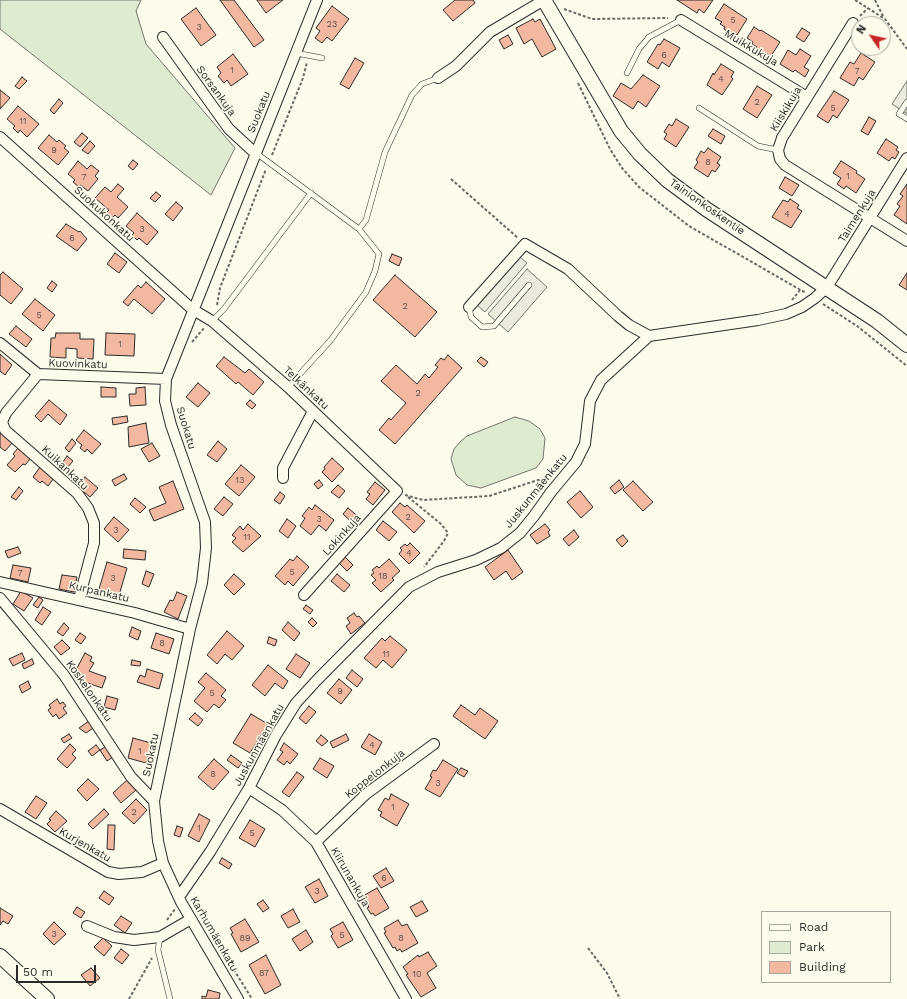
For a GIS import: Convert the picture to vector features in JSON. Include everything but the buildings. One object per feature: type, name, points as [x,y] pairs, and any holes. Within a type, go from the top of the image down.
[{"type":"street","name":"Suokatu","points":[[171,880],[163,863],[158,841],[154,801],[190,629],[202,583],[206,548],[205,522],[171,425],[165,401],[166,379],[192,309],[317,0]]},
{"type":"street","points":[[438,78],[456,66],[490,32],[544,0]]},
{"type":"street","name":"Tainionkoskentie","points":[[544,0],[621,131],[640,154],[667,180],[706,209],[877,321],[907,345]]},
{"type":"street","name":"Muikkukuja","points":[[681,20],[807,97]]},
{"type":"street","name":"Kiiskikuja","points":[[851,26],[782,138],[778,150],[780,159],[786,165],[907,241]]},
{"type":"street","name":"Sorsankuja","points":[[163,38],[229,129],[255,153]]},
{"type":"street","name":"Suokukonkatu","points":[[0,137],[192,309]]},
{"type":"street","name":"Taimenkuja","points":[[827,287],[907,158]]},
{"type":"street","points":[[470,307],[525,244],[568,269],[629,325],[650,336],[779,315],[802,307],[827,287]]},
{"type":"street","name":"Telkänkatu","points":[[192,309],[212,321],[288,387],[397,490]]},
{"type":"street","name":"Juskunmäenkatu","points":[[180,900],[249,788],[276,735],[296,703],[409,587],[438,572],[476,560],[501,548],[520,533],[576,462],[585,444],[590,401],[601,380],[650,336]]},
{"type":"street","name":"Kuovinkatu","points":[[0,343],[38,374],[166,379]]},
{"type":"street","name":"Kuikankatu","points":[[38,374],[6,413],[2,422],[5,430],[78,493],[88,508],[94,523],[94,543],[79,599]]},
{"type":"street","points":[[283,478],[283,468],[313,410]]},
{"type":"street","name":"Lokinkuja","points":[[304,595],[397,490]]},
{"type":"street","name":"Kurpankatu","points":[[0,582],[79,599],[190,629]]},
{"type":"street","name":"Koskelonkatu","points":[[0,598],[64,674],[131,777],[154,801]]},
{"type":"street","name":"Koppelonkuja","points":[[316,842],[366,794],[434,744]]},
{"type":"street","name":"Kiirunankuja","points":[[249,788],[282,810],[316,842],[406,999]]},
{"type":"street","name":"Kurjenkatu","points":[[0,809],[108,872],[119,874],[142,872],[163,863]]},
{"type":"street","name":"Karhumäenkatu","points":[[171,880],[180,900],[238,999]]},
{"type":"street","points":[[87,926],[114,937],[134,940],[160,937],[191,919]]},
{"type":"street","points":[[1,958],[47,999]]},
{"type":"lane","points":[[627,73],[639,49],[649,37],[681,20]]},
{"type":"lane","points":[[296,53],[322,58]]},
{"type":"lane","points":[[359,229],[366,220],[385,152],[412,95],[422,84],[438,78]]},
{"type":"lane","points":[[907,102],[899,114],[907,119]]},
{"type":"lane","points":[[699,108],[758,146],[778,150]]},
{"type":"lane","points":[[255,153],[359,229],[379,254],[375,272],[366,292],[330,341],[288,387]]},
{"type":"lane","points":[[212,321],[224,309],[311,193]]},
{"type":"lane","points":[[470,307],[471,317],[482,327],[494,326],[529,285]]},
{"type":"lane","points":[[160,937],[158,950],[170,999]]},
{"type":"path","points":[[855,0],[879,16]]},
{"type":"path","points":[[875,0],[883,16]]},
{"type":"path","points":[[560,6],[568,12],[592,19],[670,18],[681,20]]},
{"type":"path","points":[[891,28],[907,49]]},
{"type":"path","points":[[451,178],[525,244]]},
{"type":"path","points":[[789,304],[800,290]]},
{"type":"path","points":[[815,298],[857,326],[907,366]]},
{"type":"path","points":[[407,496],[423,500],[489,496],[538,480],[561,480]]},
{"type":"path","points":[[397,490],[407,496],[441,524],[448,533],[444,541],[420,572]]},
{"type":"path","points":[[160,937],[171,913],[180,900]]},
{"type":"path","points":[[588,948],[607,973],[620,999]]},
{"type":"path","points":[[129,999],[138,980],[158,950]]},
{"type":"green space","points":[[0,0],[141,0],[136,11],[146,44],[235,148],[211,195],[0,29]]},
{"type":"green space","points":[[515,417],[529,421],[540,429],[545,438],[543,459],[536,468],[481,488],[467,485],[456,475],[451,459],[454,449],[467,436]]},
{"type":"shaded area","points":[[907,81],[907,114],[892,104]]},
{"type":"shaded area","points":[[519,256],[527,263],[485,312],[477,305]]},
{"type":"shaded area","points":[[527,269],[547,287],[508,332],[488,314]]}]
